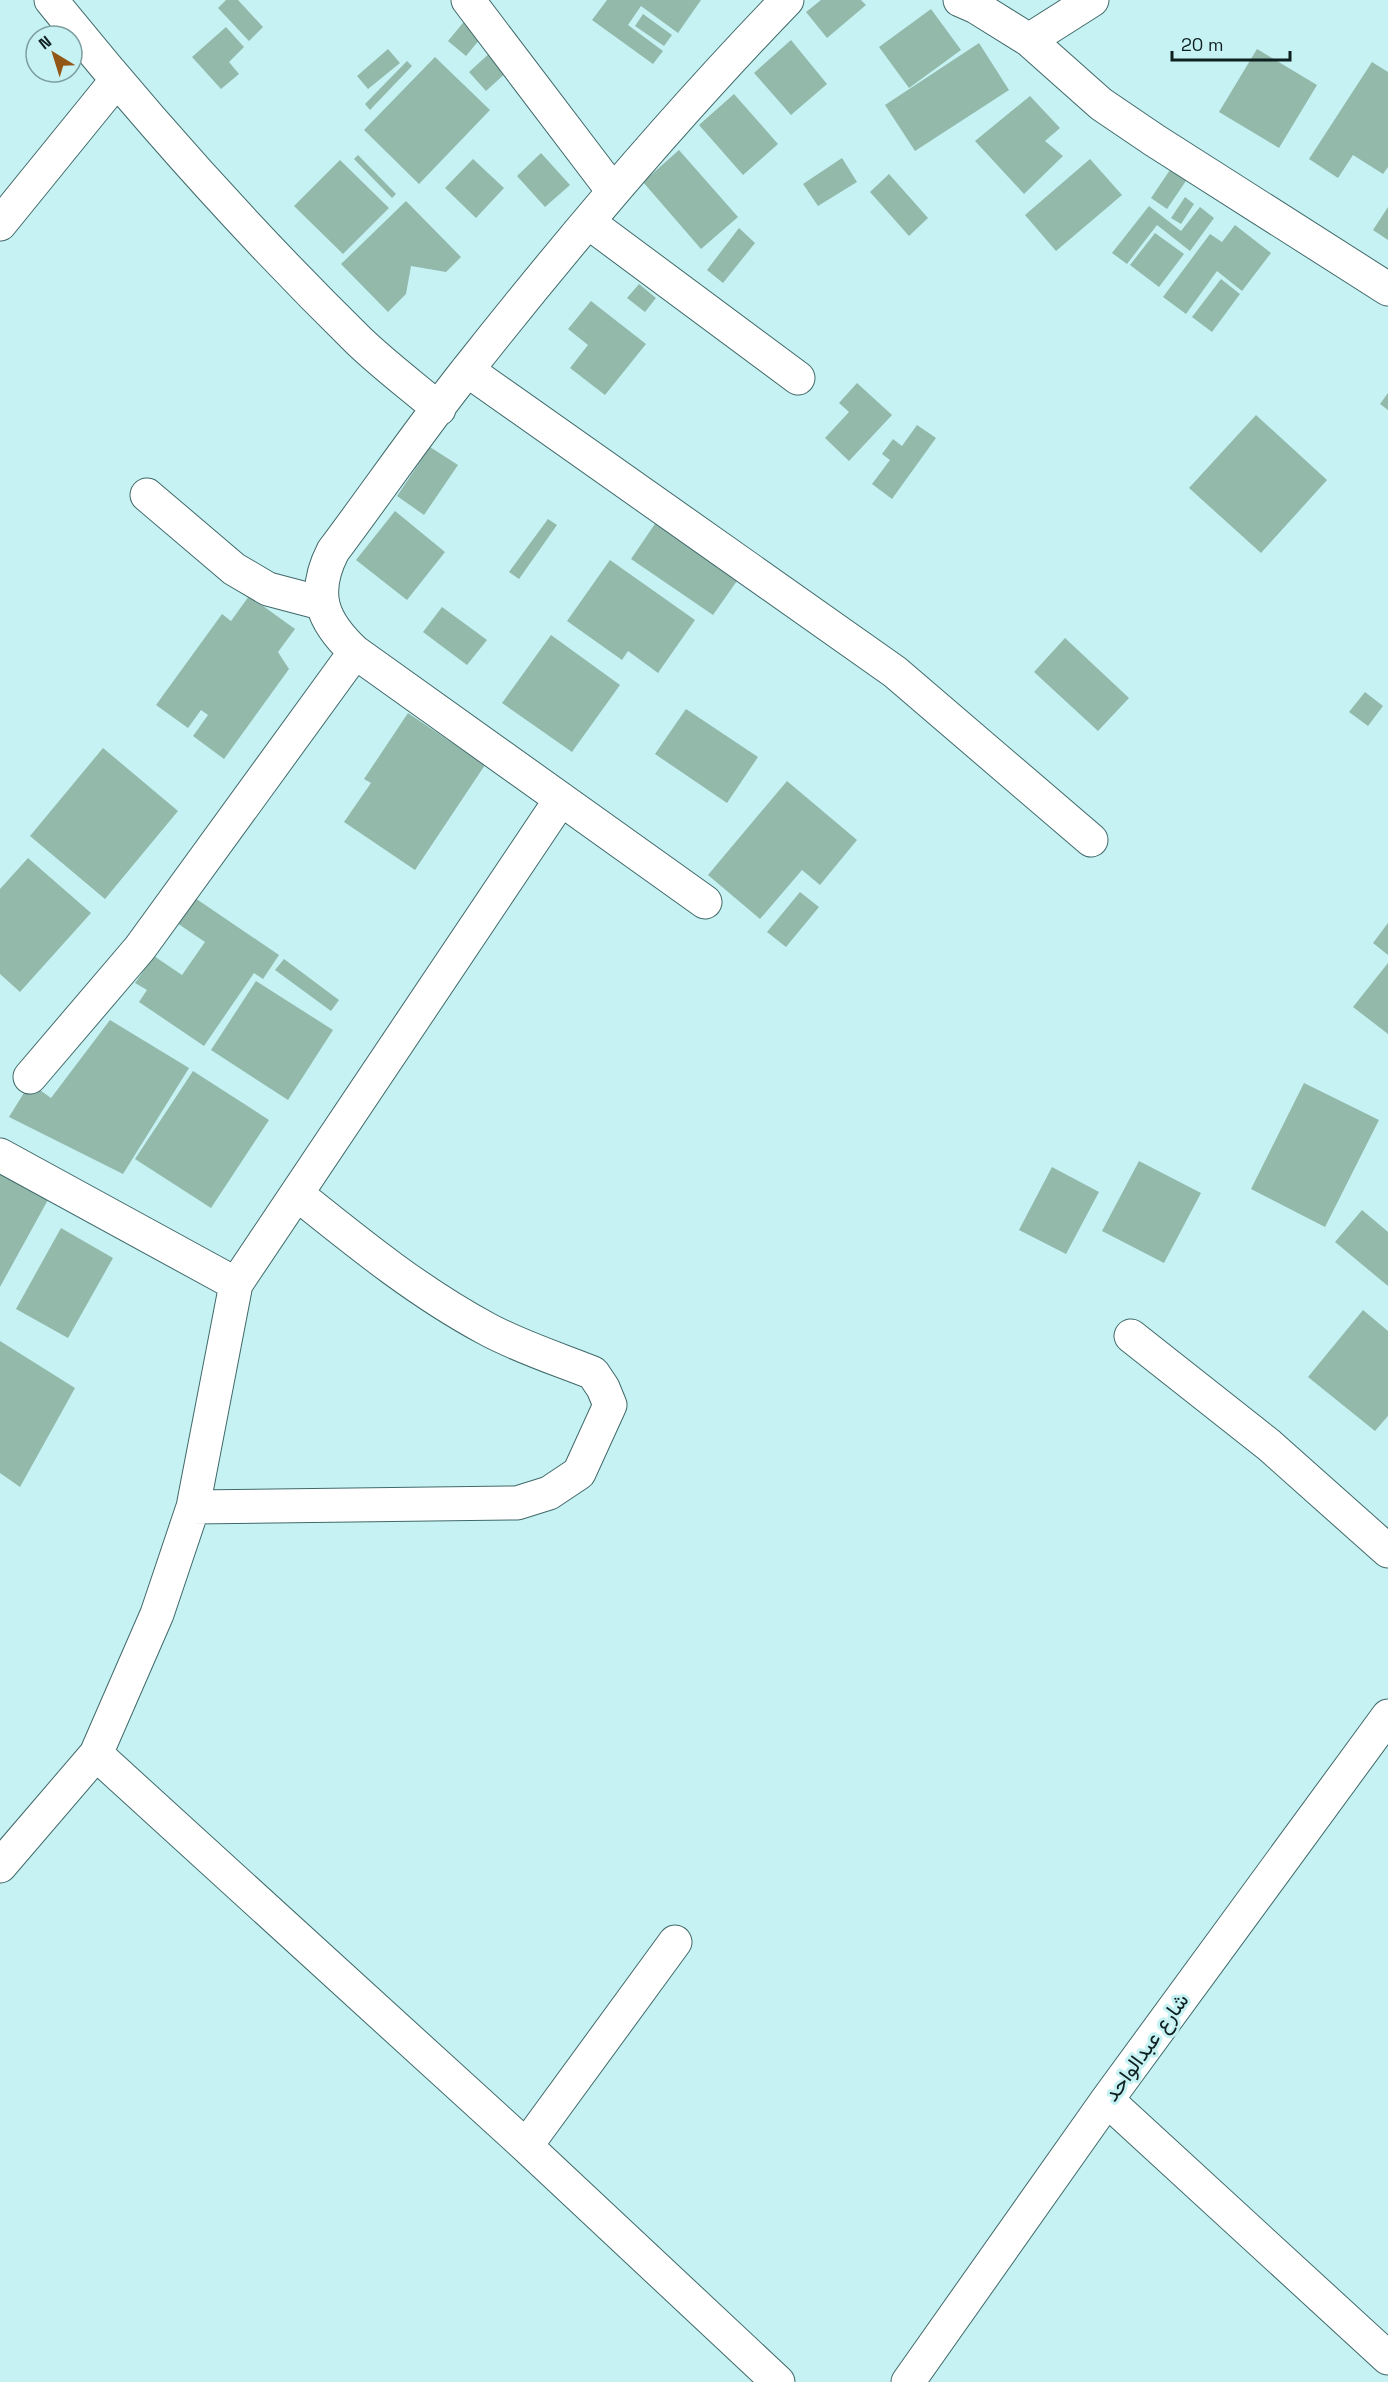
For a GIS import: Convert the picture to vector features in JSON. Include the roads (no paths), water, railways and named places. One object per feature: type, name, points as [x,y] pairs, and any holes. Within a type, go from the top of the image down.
[{"type":"street","points":[[51,0],[116,81],[213,189],[360,342],[439,409]]},
{"type":"street","points":[[468,0],[613,191]]},
{"type":"street","points":[[705,902],[355,652],[340,637],[321,603],[324,568],[333,551],[467,370],[613,191],[711,79],[787,0]]},
{"type":"street","points":[[960,0],[976,7],[1029,40],[1101,104],[1388,289]]},
{"type":"street","points":[[1029,40],[1092,0]]},
{"type":"street","points":[[0,225],[116,81]]},
{"type":"street","points":[[588,222],[798,378]]},
{"type":"street","points":[[467,370],[895,672],[1090,840]]},
{"type":"street","points":[[147,495],[234,569],[268,589],[321,603]]},
{"type":"street","points":[[30,1077],[140,948],[355,652]]},
{"type":"street","points":[[0,1866],[96,1754],[157,1614],[193,1507],[236,1284],[561,799]]},
{"type":"street","points":[[0,1155],[236,1284]]},
{"type":"street","points":[[193,1507],[517,1503],[549,1493],[579,1473],[610,1405],[593,1373],[489,1330],[439,1301],[390,1267],[297,1194]]},
{"type":"street","points":[[1131,1336],[1269,1445],[1388,1551]]},
{"type":"street","name":"شارع عبدالواحد","points":[[908,2382],[1107,2100],[1388,1716]]},
{"type":"street","points":[[96,1754],[525,2146],[778,2382]]},
{"type":"street","points":[[525,2146],[675,1942]]},
{"type":"street","points":[[1107,2100],[1385,2349]]}]
